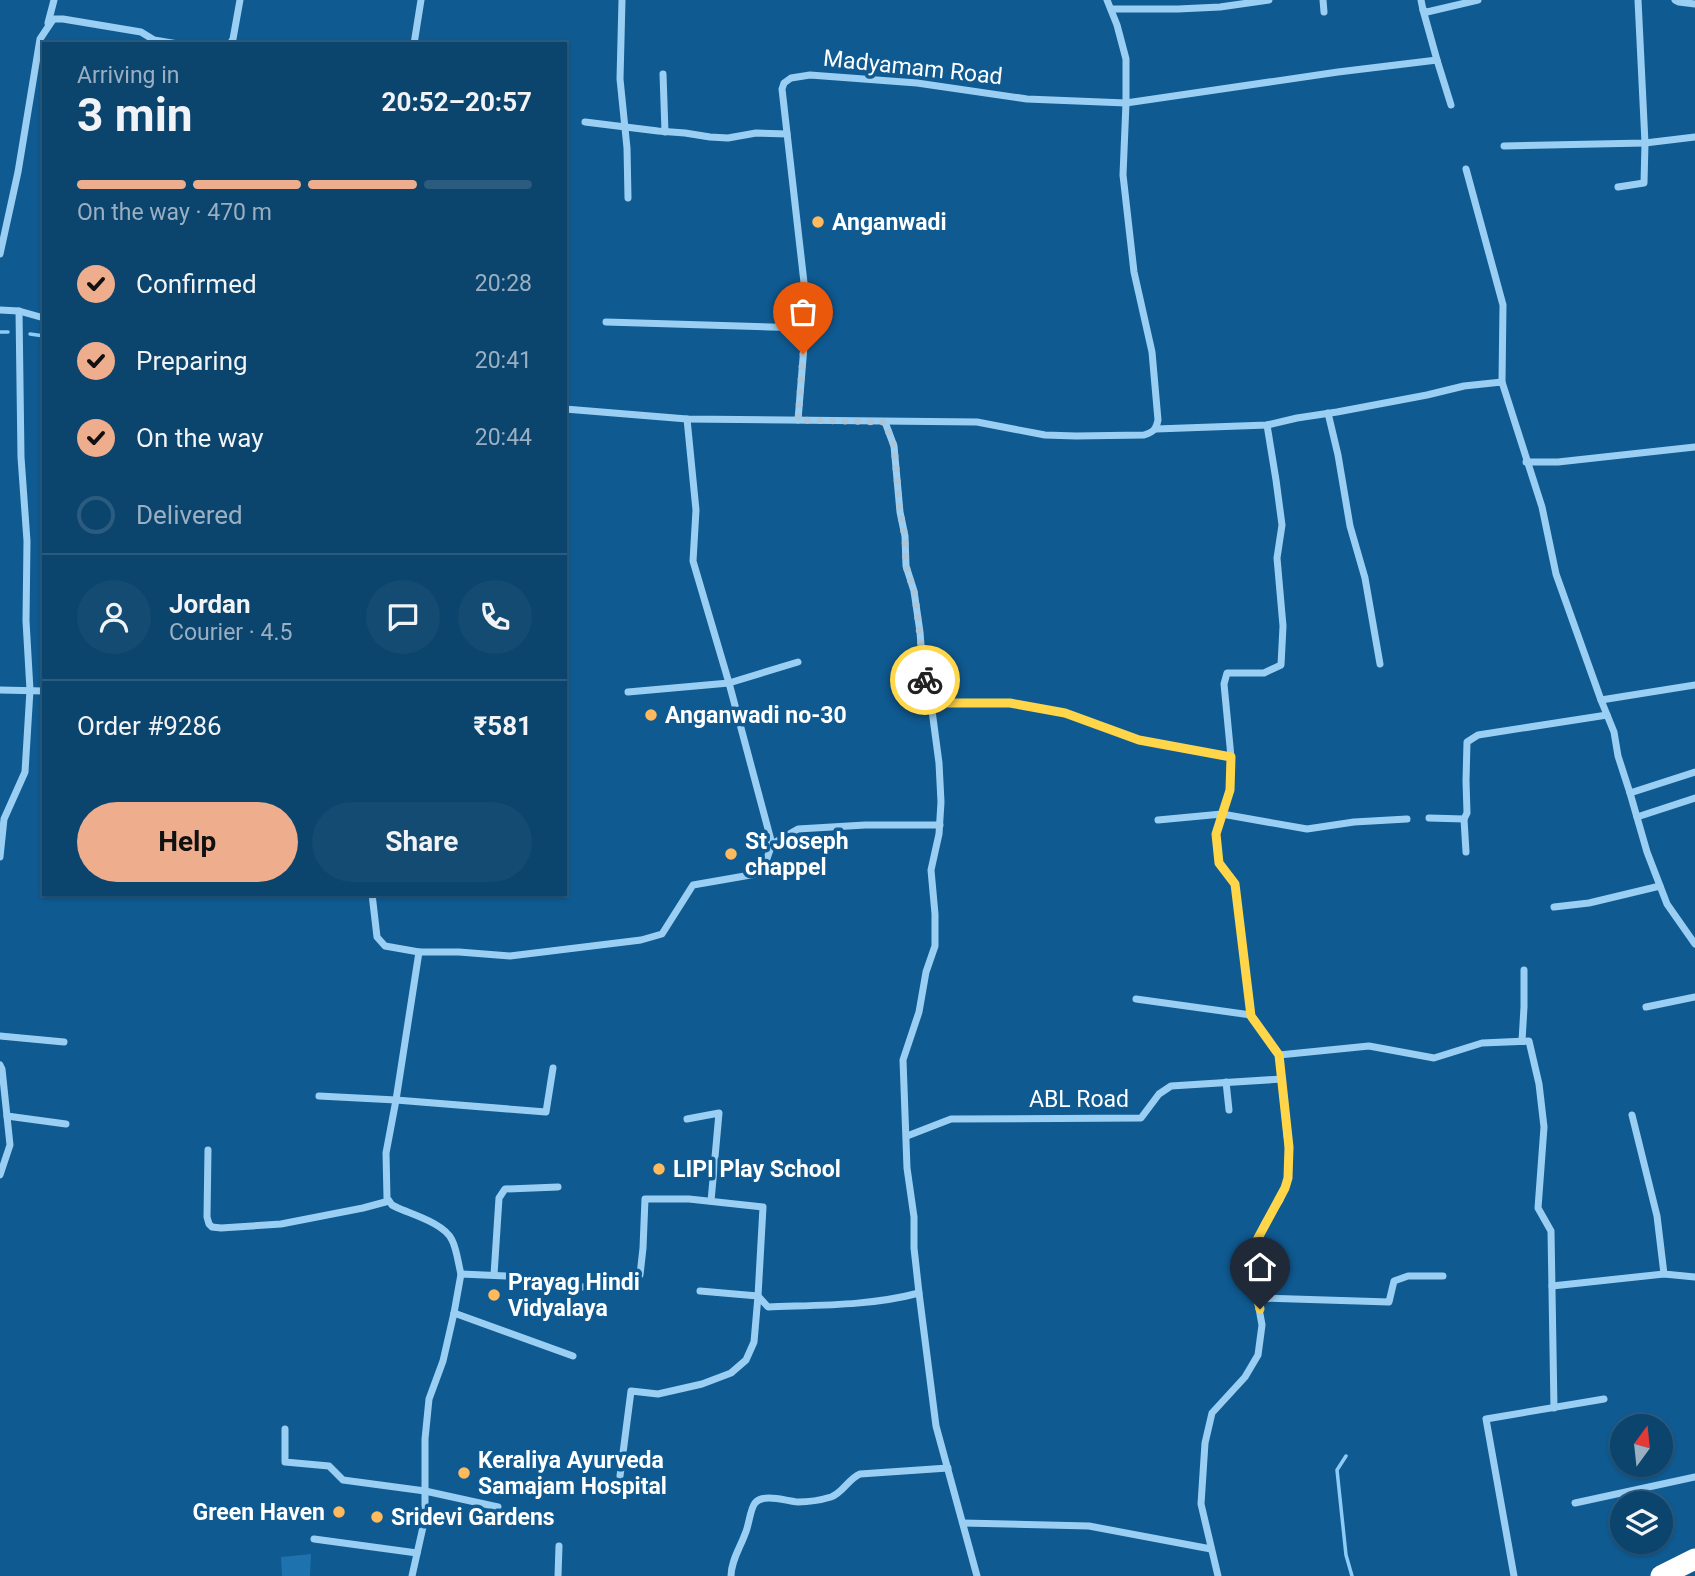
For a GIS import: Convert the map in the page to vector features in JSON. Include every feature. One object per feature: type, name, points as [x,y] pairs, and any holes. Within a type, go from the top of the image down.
[{"type":"highway","points":[[1661,1576],[1695,1559]]},
{"type":"street","points":[[0,254],[18,172],[40,39],[54,0]]},
{"type":"street","points":[[231,42],[240,0]]},
{"type":"street","points":[[414,42],[421,0]]},
{"type":"street","points":[[622,0],[620,79],[628,198]]},
{"type":"street","points":[[567,409],[687,419],[977,422],[1045,435],[1152,433],[1158,420],[1153,352],[1133,272],[1123,175],[1126,59],[1107,0]]},
{"type":"street","points":[[1111,9],[1220,8],[1269,0]]},
{"type":"street","points":[[1323,0],[1325,12]]},
{"type":"street","points":[[1421,0],[1451,105]]},
{"type":"street","points":[[1423,10],[1427,12],[1478,0]]},
{"type":"street","points":[[1618,187],[1644,183],[1645,143],[1638,0]]},
{"type":"street","points":[[1675,0],[1695,4]]},
{"type":"street","points":[[46,28],[54,19],[63,19],[141,33],[153,42]]},
{"type":"street","points":[[1126,103],[1437,60]]},
{"type":"street","points":[[663,74],[665,132]]},
{"type":"street","name":"Madyamam Road","points":[[798,420],[806,328],[805,293],[782,89],[784,83],[791,78],[810,75],[917,83],[1027,99],[1126,103]]},
{"type":"street","points":[[584,122],[728,138],[756,133],[787,134]]},
{"type":"street","points":[[1504,146],[1645,143],[1695,137]]},
{"type":"street","points":[[1466,169],[1503,305],[1502,382],[1542,507],[1556,574],[1614,732],[1618,756],[1647,852],[1667,904],[1695,944]]},
{"type":"street","points":[[0,310],[42,318]]},
{"type":"street","points":[[0,857],[2,818],[25,772],[30,690],[26,621],[27,541],[21,457],[19,312]]},
{"type":"street","points":[[606,323],[806,328]]},
{"type":"street","points":[[1156,429],[1266,425],[1464,386],[1502,382]]},
{"type":"street","points":[[1328,413],[1350,526],[1366,578],[1380,664]]},
{"type":"street","points":[[372,896],[377,937],[385,946],[419,952],[510,956],[641,940],[662,934],[693,885],[762,873],[772,844],[729,683],[692,561],[696,510],[687,419]]},
{"type":"street","points":[[885,422],[894,446],[906,566],[914,591],[923,672],[931,703],[941,802],[940,834],[931,870],[935,946],[926,972],[919,1012],[903,1060],[907,1168],[936,1426],[977,1576]]},
{"type":"street","points":[[1218,1576],[1201,1504],[1205,1443],[1212,1413],[1245,1377],[1258,1355],[1262,1325],[1254,1281],[1253,1255],[1258,1238],[1288,1178],[1289,1147],[1279,1055],[1251,1016],[1235,884],[1219,863],[1216,834],[1230,790],[1231,757],[1224,684],[1227,673],[1264,673],[1281,665],[1283,626],[1277,558],[1282,525],[1266,425]]},
{"type":"street","points":[[1526,462],[1558,462],[1695,447]]},
{"type":"street","points":[[628,692],[729,683],[798,662]]},
{"type":"street","points":[[1601,700],[1695,685]]},
{"type":"street","points":[[0,690],[42,691]]},
{"type":"street","points":[[931,703],[1010,703],[1065,713],[1139,740],[1231,757]]},
{"type":"street","points":[[1466,852],[1464,819],[1467,813],[1467,742],[1478,735],[1607,715]]},
{"type":"street","points":[[1630,793],[1695,772]]},
{"type":"street","points":[[1637,817],[1695,798]]},
{"type":"street","points":[[1158,820],[1222,814],[1307,829],[1354,821],[1407,819]]},
{"type":"street","points":[[1429,818],[1464,819]]},
{"type":"street","points":[[772,844],[798,829],[865,825],[940,825]]},
{"type":"street","points":[[1554,907],[1589,903],[1660,886]]},
{"type":"street","points":[[412,1576],[425,1518],[425,1438],[429,1399],[443,1362],[461,1274],[449,1234],[438,1226],[398,1208],[387,1198],[386,1153],[397,1100],[419,952]]},
{"type":"street","points":[[1522,1041],[1524,970]]},
{"type":"street","points":[[1646,1007],[1691,998]]},
{"type":"street","points":[[1136,999],[1251,1016]]},
{"type":"street","points":[[0,1036],[64,1042]]},
{"type":"street","points":[[1279,1055],[1369,1046],[1434,1058],[1482,1043],[1529,1041],[1539,1084],[1544,1127],[1538,1208],[1551,1231],[1554,1408]]},
{"type":"street","points":[[0,1065],[10,1145],[0,1175]]},
{"type":"street","points":[[319,1096],[547,1112],[553,1068]]},
{"type":"street","name":"ABL Road","points":[[907,1136],[951,1119],[1141,1118],[1159,1094],[1171,1086],[1282,1079]]},
{"type":"street","points":[[1226,1082],[1229,1110]]},
{"type":"street","points":[[687,1119],[719,1114],[711,1201]]},
{"type":"street","points":[[1632,1115],[1657,1216],[1664,1274]]},
{"type":"street","points":[[7,1116],[66,1124]]},
{"type":"street","points":[[208,1150],[207,1217],[212,1227],[281,1224],[389,1201]]},
{"type":"street","points":[[494,1275],[499,1198],[505,1189],[558,1186]]},
{"type":"street","points":[[461,1274],[506,1276],[582,1287],[619,1283],[640,1275],[645,1199],[689,1199],[763,1208],[754,1342],[746,1360],[731,1373],[702,1384],[658,1394],[631,1391],[620,1476]]},
{"type":"street","points":[[1552,1286],[1664,1274],[1695,1277]]},
{"type":"street","points":[[1258,1298],[1389,1302],[1394,1281],[1408,1276],[1443,1276]]},
{"type":"street","points":[[700,1291],[758,1296],[768,1307],[897,1299],[919,1293]]},
{"type":"street","points":[[454,1313],[573,1356]]},
{"type":"street","points":[[1514,1576],[1486,1419],[1604,1399]]},
{"type":"street","points":[[285,1429],[285,1462],[329,1466],[343,1480],[425,1491],[498,1507]]},
{"type":"street","points":[[731,1576],[734,1560],[757,1500],[818,1500],[834,1497],[852,1477],[860,1474],[947,1468]]},
{"type":"street","points":[[1575,1503],[1695,1477]]},
{"type":"street","points":[[963,1523],[1088,1526],[1211,1549]]},
{"type":"street","points":[[314,1539],[417,1553]]},
{"type":"street","points":[[558,1576],[559,1546]]},
{"type":"shaded area","points":[[311,1554],[310,1576],[282,1576],[281,1557]]},
{"type":"waterway","points":[[0,332],[8,332]]},
{"type":"waterway","points":[[30,334],[42,336]]},
{"type":"waterway","points":[[1346,1456],[1337,1470],[1346,1555],[1352,1576]]},
{"type":"way so far","points":[[803,354],[798,420],[885,422],[894,446],[906,566],[914,591],[925,680]]},
{"type":"place","name":"Anganwadi","points":[[818,222]]},
{"type":"place","name":"Anganwadi no-30","points":[[651,715]]},
{"type":"place","name":"St Joseph chappel","points":[[731,854]]},
{"type":"place","name":"LIPI Play School","points":[[659,1169]]},
{"type":"place","name":"Prayag Hindi Vidyalaya","points":[[494,1295]]},
{"type":"place","name":"Keraliya Ayurveda Samajam Hospital","points":[[464,1473]]},
{"type":"place","name":"Green Haven","points":[[339,1512]]},
{"type":"place","name":"Sridevi Gardens","points":[[377,1517]]},
{"type":"route","points":[[925,680],[931,703],[1010,703],[1065,713],[1139,740],[1231,757],[1230,790],[1216,834],[1219,863],[1235,884],[1251,1016],[1279,1055],[1289,1147],[1289,1169],[1285,1188],[1265,1223],[1253,1255],[1254,1281],[1260,1309]]}]
